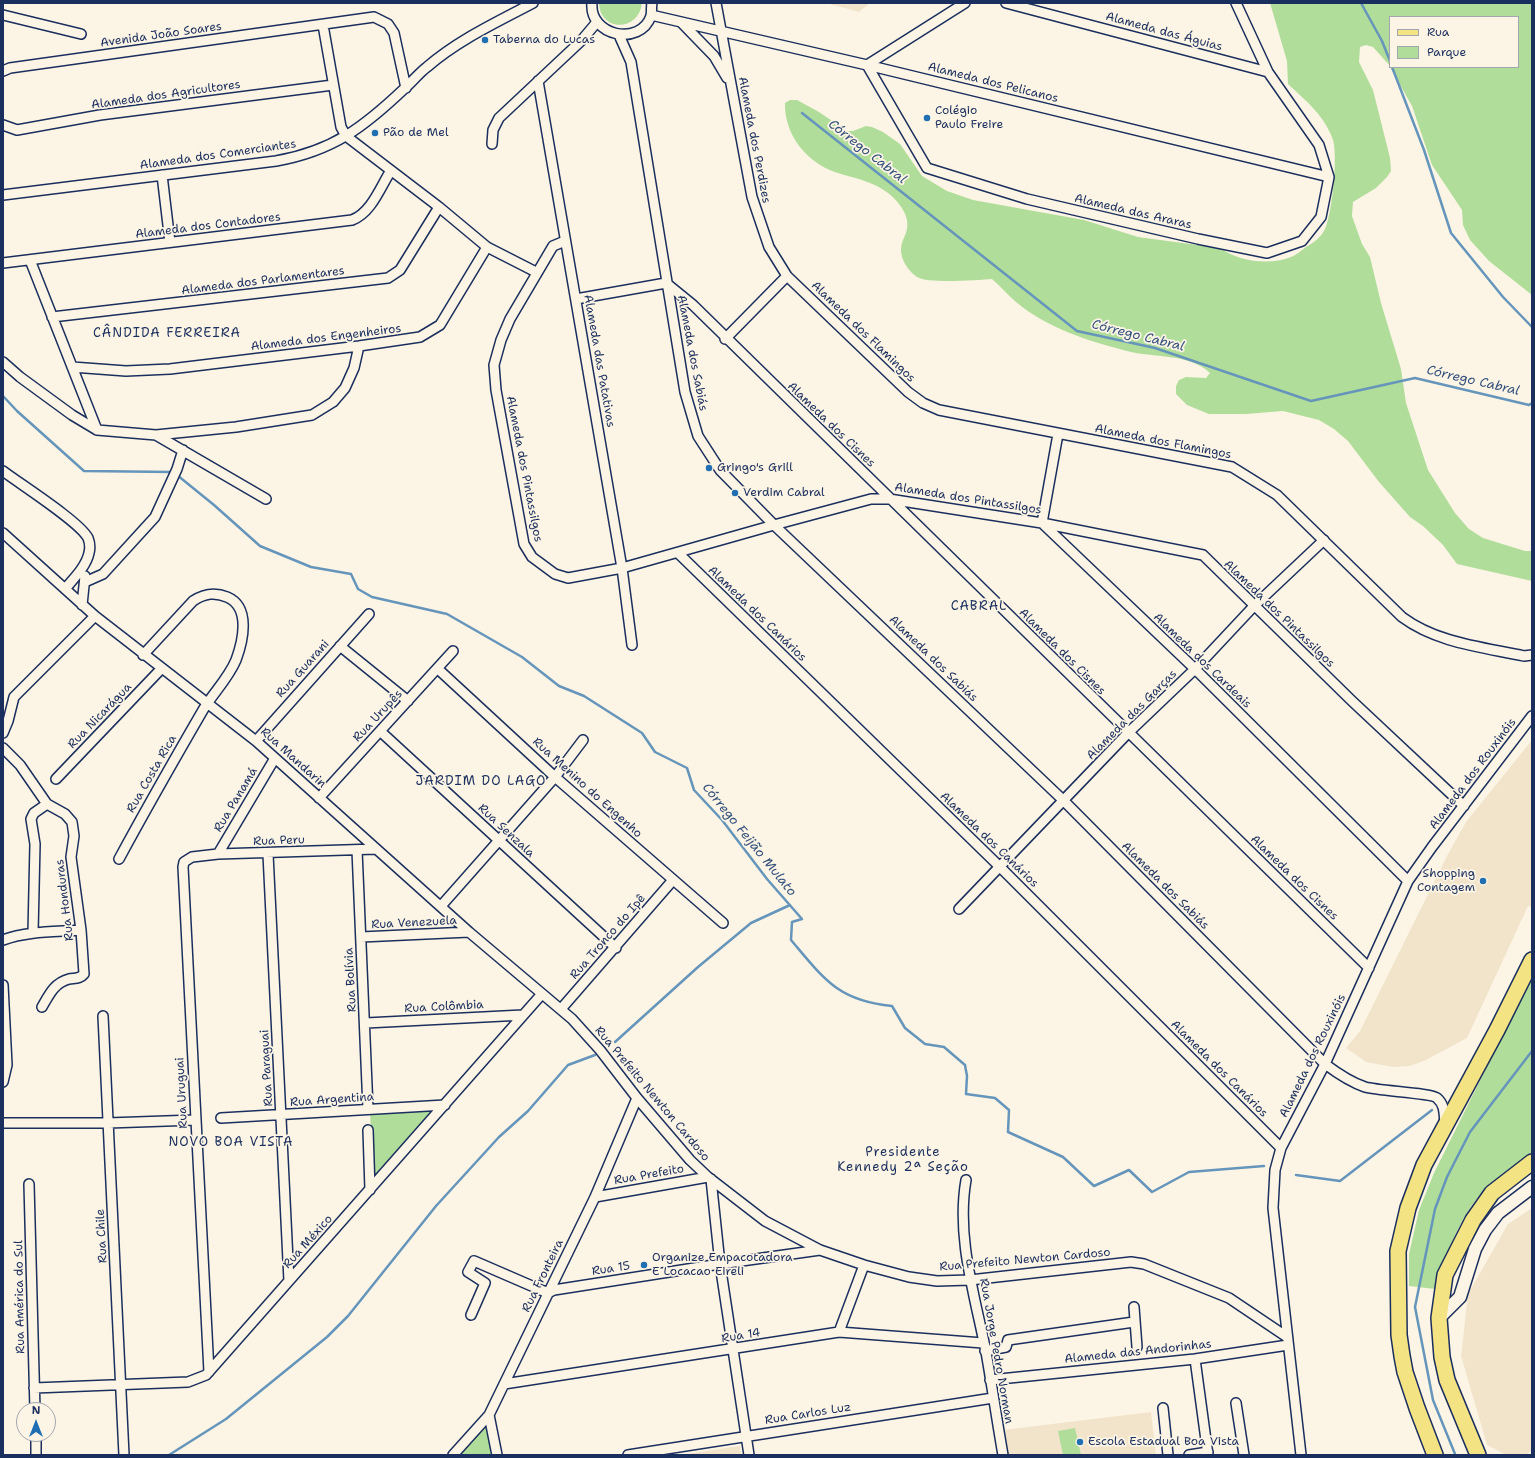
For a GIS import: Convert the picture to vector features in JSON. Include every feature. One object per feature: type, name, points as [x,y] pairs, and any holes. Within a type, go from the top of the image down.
[{"type":"main road","points":[[1434,1455],[1402,1356],[1399,1335],[1398,1251],[1408,1208],[1424,1164],[1497,1030],[1532,960]]},
{"type":"main road","points":[[1477,1454],[1447,1380],[1442,1357],[1439,1318],[1445,1275],[1473,1220],[1492,1193],[1532,1162]]},
{"type":"street","name":"Alameda dos Comerciantes","points":[[3,195],[296,158],[331,145],[346,136],[370,120],[406,88],[426,67],[448,50],[533,3]]},
{"type":"street","points":[[592,3],[593,14],[597,22],[604,29],[619,35],[632,33],[643,26],[651,16],[652,3]]},
{"type":"street","name":"Alameda dos Perdizes","points":[[716,3],[752,197],[768,244],[786,276]]},
{"type":"street","points":[[867,65],[965,3]]},
{"type":"street","name":"Alameda das Águias","points":[[1006,3],[1268,72]]},
{"type":"street","name":"Alameda das Araras","points":[[867,65],[927,168],[1027,199],[1198,240],[1267,253],[1302,241],[1321,217],[1328,177],[1319,145],[1268,72],[1236,3]]},
{"type":"street","points":[[3,15],[81,34]]},
{"type":"street","name":"Alameda dos Pelicanos","points":[[651,16],[867,65],[1328,177]]},
{"type":"street","name":"Avenida João Soares","points":[[3,71],[10,68],[374,17],[388,24],[394,34],[406,88]]},
{"type":"street","points":[[492,144],[493,130],[499,118],[581,41],[597,22]]},
{"type":"street","points":[[681,22],[714,56],[731,83]]},
{"type":"street","points":[[322,25],[341,127],[346,136],[390,172],[439,207],[487,247],[536,272]]},
{"type":"street","points":[[581,41],[604,29]]},
{"type":"street","name":"Alameda dos Sabiás","points":[[632,33],[630,55],[685,392],[698,436],[720,470],[774,525],[1064,801],[1325,1064],[1343,1077],[1365,1086],[1393,1092],[1426,1094],[1437,1097],[1444,1107],[1445,1125]]},
{"type":"street","name":"Alameda dos Sabiás","points":[[619,35],[630,55]]},
{"type":"street","name":"Alameda das Patativas","points":[[538,81],[622,568],[632,645]]},
{"type":"street","name":"Alameda dos Agricultores","points":[[3,125],[17,130],[100,116],[333,85]]},
{"type":"street","name":"Alameda dos Contadores","points":[[3,263],[352,220],[360,217],[366,212],[390,172]]},
{"type":"street","points":[[162,175],[170,242]]},
{"type":"street","name":"Alameda dos Parlamentares","points":[[52,317],[388,278],[400,270],[439,207]]},
{"type":"street","name":"Alameda dos Pintassilgos","points":[[565,241],[553,246],[536,272],[510,319],[501,340],[494,365],[496,390],[524,544],[532,557],[555,574],[568,578],[622,568],[774,525],[871,500],[889,499],[1042,523],[1203,555],[1352,701],[1464,806]]},
{"type":"street","name":"Alameda dos Engenheiros","points":[[72,367],[126,371],[170,369],[411,339],[428,334],[440,325],[487,247]]},
{"type":"street","points":[[30,260],[97,430]]},
{"type":"street","points":[[726,338],[786,276]]},
{"type":"street","name":"Alameda dos Flamingos","points":[[786,276],[908,392],[923,403],[939,410],[1232,467],[1277,495],[1414,627],[1444,639],[1529,657]]},
{"type":"street","points":[[576,299],[666,283]]},
{"type":"street","name":"Alameda dos Cisnes","points":[[666,283],[693,306],[726,338],[1369,968]]},
{"type":"street","points":[[3,362],[20,377],[72,415],[97,430],[156,435],[236,427],[312,416],[333,402],[345,388],[354,368],[359,346]]},
{"type":"street","points":[[1042,523],[1058,434]]},
{"type":"street","points":[[156,435],[266,499]]},
{"type":"street","points":[[84,582],[103,574],[141,534],[154,517],[177,469],[183,450]]},
{"type":"street","points":[[3,471],[72,521],[88,538],[90,545],[89,554],[83,567],[65,589]]},
{"type":"street","name":"Alameda dos Cardeais","points":[[1042,523],[1195,669],[1408,881]]},
{"type":"street","name":"Rua Mandarin","points":[[3,533],[95,616],[256,741],[376,850],[541,995],[561,1010]]},
{"type":"street","name":"Alameda das Garças","points":[[959,909],[1128,733],[1195,669],[1254,606],[1324,540]]},
{"type":"street","name":"Alameda dos Canários","points":[[678,553],[999,866],[1281,1148]]},
{"type":"street","points":[[82,605],[85,572],[83,567]]},
{"type":"street","name":"Rua Costa Rica","points":[[119,859],[156,790],[207,702],[228,676],[240,646],[243,620],[238,605],[231,598],[220,594],[202,595],[193,601],[143,654]]},
{"type":"street","name":"Rua Guarani","points":[[256,741],[369,614]]},
{"type":"street","points":[[3,733],[8,721],[14,697],[95,616]]},
{"type":"street","points":[[340,646],[408,701]]},
{"type":"street","name":"Rua Urupês","points":[[319,798],[453,651]]},
{"type":"street","name":"Rua Nicarágua","points":[[56,779],[162,668]]},
{"type":"street","name":"Rua Menino do Engenho","points":[[438,669],[554,777],[723,923]]},
{"type":"street","name":"Alameda dos Rouxinóis","points":[[1301,1455],[1273,1208],[1275,1175],[1281,1148],[1325,1064],[1408,881],[1532,716]]},
{"type":"street","name":"Rua Senzala","points":[[380,731],[616,948]]},
{"type":"street","points":[[441,906],[554,777],[583,740]]},
{"type":"street","name":"Rua Honduras","points":[[3,748],[20,765],[47,804],[65,814],[72,822],[74,836],[71,857],[82,930],[83,976],[67,980],[54,987],[42,1007]]},
{"type":"street","name":"Rua Panamá","points":[[218,854],[275,758]]},
{"type":"street","points":[[33,933],[35,844],[31,819],[34,813],[47,804]]},
{"type":"street","name":"Rua Bolívia","points":[[357,850],[366,1024],[368,1109]]},
{"type":"street","name":"Rua Peru","points":[[184,862],[192,857],[218,854],[268,854],[376,850]]},
{"type":"street","name":"Rua Paraguai","points":[[268,854],[289,1281]]},
{"type":"street","name":"Rua Uruguai","points":[[184,862],[183,867],[195,1120],[209,1372]]},
{"type":"street","name":"Rua Tronco do Ipê","points":[[561,1010],[616,948],[673,880]]},
{"type":"street","points":[[3,940],[18,935],[33,933],[82,930]]},
{"type":"street","name":"Rua Venezuela","points":[[361,937],[469,932]]},
{"type":"street","points":[[3,984],[8,1065],[3,1082]]},
{"type":"street","name":"Rua México","points":[[34,1388],[188,1382],[202,1378],[209,1372],[445,1106],[541,995]]},
{"type":"street","name":"Rua Prefeito Newton Cardoso","points":[[561,1010],[600,1050],[637,1098],[690,1160],[710,1178],[765,1221],[820,1250],[864,1265],[908,1277],[937,1281],[970,1280],[1131,1262],[1144,1264],[1229,1298],[1287,1341]]},
{"type":"street","name":"Rua Colômbia","points":[[366,1024],[523,1015]]},
{"type":"street","name":"Rua Chile","points":[[103,1016],[124,1455]]},
{"type":"street","name":"Rua Fronteira","points":[[453,1455],[488,1415],[504,1384],[595,1197],[637,1098]]},
{"type":"street","name":"Rua Argentina","points":[[221,1118],[282,1116],[368,1109],[445,1106]]},
{"type":"street","points":[[3,1123],[108,1123],[195,1120]]},
{"type":"street","points":[[368,1130],[370,1190]]},
{"type":"street","points":[[710,1178],[720,1264],[749,1455]]},
{"type":"street","name":"Rua Prefeito","points":[[595,1197],[710,1178]]},
{"type":"street","name":"Rua Jorge Pedro Norman","points":[[966,1180],[962,1213],[970,1280],[984,1347],[1003,1455]]},
{"type":"street","name":"Rua América do Sul","points":[[30,1184],[35,1402]]},
{"type":"street","points":[[1439,1318],[1460,1297],[1475,1248],[1485,1230],[1498,1213],[1532,1187]]},
{"type":"street","name":"Rua 15","points":[[548,1293],[554,1290],[820,1250]]},
{"type":"street","points":[[471,1315],[485,1283],[468,1272],[474,1261],[548,1293]]},
{"type":"street","points":[[839,1332],[864,1265]]},
{"type":"street","points":[[1134,1307],[1134,1322],[1138,1347]]},
{"type":"street","name":"Rua 14","points":[[504,1384],[733,1350],[839,1332],[984,1347],[1006,1347],[1006,1341],[1008,1340],[1134,1322]]},
{"type":"street","name":"Alameda das Andorinhas","points":[[990,1380],[1195,1359],[1287,1341]]},
{"type":"street","points":[[1189,1455],[1208,1454],[1195,1359]]},
{"type":"street","name":"Rua Carlos Luz","points":[[628,1455],[993,1398]]},
{"type":"street","points":[[1236,1403],[1244,1455]]},
{"type":"street","points":[[1162,1408],[1168,1455]]},
{"type":"street","points":[[488,1415],[497,1455]]},
{"type":"street","points":[[36,1442],[36,1455]]},
{"type":"shaded area","points":[[826,3],[870,3],[859,12]]},
{"type":"shaded area","name":"Shopping Contagem","points":[[1532,740],[1532,907],[1528,906],[1467,1038],[1426,1060],[1410,1066],[1393,1067],[1366,1062],[1346,1048],[1360,1031],[1447,856],[1466,822]]},
{"type":"shaded area","points":[[1532,1208],[1532,1451],[1525,1455],[1506,1455],[1487,1445],[1461,1356],[1468,1294],[1508,1224]]},
{"type":"shaded area","name":"Escola Estadual Boa Vista","points":[[1151,1412],[1156,1455],[1007,1455],[1003,1430]]},
{"type":"shaded area","points":[[740,1446],[741,1455],[679,1455]]},
{"type":"green space","points":[[599,3],[642,3],[639,13],[634,19],[620,25],[612,23],[606,19],[601,13]]},
{"type":"green space","points":[[1270,3],[1532,3],[1532,295],[1489,261],[1470,240],[1463,225],[1462,210],[1432,165],[1412,106],[1391,68],[1519,68],[1519,16],[1389,16],[1389,65],[1373,47],[1366,45],[1360,47],[1359,62],[1373,90],[1390,158],[1391,171],[1376,188],[1353,202],[1352,216],[1362,244],[1370,257],[1381,303],[1401,369],[1406,403],[1428,470],[1455,513],[1469,529],[1483,538],[1525,551],[1532,551],[1532,581],[1457,564],[1443,545],[1423,526],[1410,517],[1379,482],[1348,441],[1334,429],[1319,420],[1283,411],[1246,414],[1209,414],[1187,405],[1176,394],[1176,386],[1179,380],[1186,377],[1206,378],[1210,373],[1192,362],[1170,357],[1127,351],[1098,343],[1068,332],[1028,311],[1016,302],[992,279],[942,281],[917,277],[910,271],[902,258],[901,248],[902,241],[907,231],[907,219],[896,200],[882,189],[863,180],[835,172],[824,167],[806,154],[793,136],[788,125],[786,114],[785,103],[790,100],[797,100],[819,112],[847,131],[853,131],[866,126],[883,132],[900,144],[922,176],[947,191],[973,200],[1084,220],[1138,237],[1220,248],[1245,259],[1264,262],[1282,260],[1291,257],[1316,240],[1324,231],[1327,224],[1332,200],[1335,159],[1333,140],[1330,131],[1320,116],[1288,84],[1287,61]]},
{"type":"green space","points":[[1532,976],[1532,1154],[1501,1176],[1483,1192],[1467,1212],[1443,1264],[1435,1289],[1409,1286],[1409,1254],[1419,1210],[1434,1173]]},
{"type":"green space","points":[[436,1111],[374,1179],[370,1113]]},
{"type":"green space","points":[[489,1415],[497,1455],[453,1455]]},
{"type":"green space","points":[[1075,1428],[1081,1455],[1063,1455],[1058,1431]]},
{"type":"waterway","name":"Córrego Cabral","points":[[1361,3],[1382,41],[1389,58]]},
{"type":"waterway","name":"Córrego Cabral","points":[[1392,68],[1424,150],[1451,233],[1503,297],[1532,327]]},
{"type":"waterway","name":"Córrego Cabral","points":[[802,113],[1077,331],[1155,348],[1311,401],[1415,378],[1529,405],[1532,403]]},
{"type":"waterway","name":"Córrego Feijão Mulato","points":[[3,396],[17,411],[84,471],[173,472]]},
{"type":"waterway","name":"Córrego Feijão Mulato","points":[[177,475],[214,505],[260,546],[311,567],[351,574],[358,589],[372,597],[447,614],[522,657],[559,686],[584,696],[642,733],[655,752],[687,768],[694,790],[722,820],[767,879],[802,919],[792,922],[791,940],[813,966],[823,977],[845,993],[858,999],[892,1006],[905,1028],[925,1044],[944,1047],[965,1065],[967,1076],[966,1094],[995,1098],[1009,1110],[1008,1132],[1063,1157],[1094,1186],[1129,1170],[1152,1192],[1189,1172],[1264,1166]]},
{"type":"waterway","points":[[615,1042],[698,967],[751,923],[790,905]]},
{"type":"waterway","name":"Córrego Feijão Mulato","points":[[1455,1454],[1433,1400],[1415,1307],[1435,1209],[1447,1177],[1470,1132],[1532,1051]]},
{"type":"waterway","points":[[169,1455],[226,1419],[327,1337],[348,1316],[436,1206],[499,1137],[528,1111],[568,1065],[595,1055]]},
{"type":"waterway","name":"Córrego Feijão Mulato","points":[[1296,1175],[1340,1181],[1432,1110]]},
{"type":"place","name":"Taberna do Lucas","points":[[485,40]]},
{"type":"place","name":"Colégio Paulo Freire","points":[[927,118]]},
{"type":"place","name":"Pão de Mel","points":[[375,133]]},
{"type":"place","name":"Gringo's Grill","points":[[709,468]]},
{"type":"place","name":"Verdim Cabral","points":[[735,493]]},
{"type":"place","name":"Shopping Contagem","points":[[1483,881]]},
{"type":"place","name":"Organize Empacotadora E Locacao Eireli","points":[[644,1265]]},
{"type":"place","name":"Escola Estadual Boa Vista","points":[[1080,1442]]},
{"type":"district","name":"CÂNDIDA FERREIRA","points":[[167,334]]},
{"type":"district","name":"CABRAL","points":[[979,607]]},
{"type":"district","name":"JARDIM DO LAGO","points":[[481,782]]},
{"type":"district","name":"NOVO BOA VISTA","points":[[231,1143]]},
{"type":"district","name":"Presidente Kennedy 2ª Seção","points":[[903,1160]]}]
